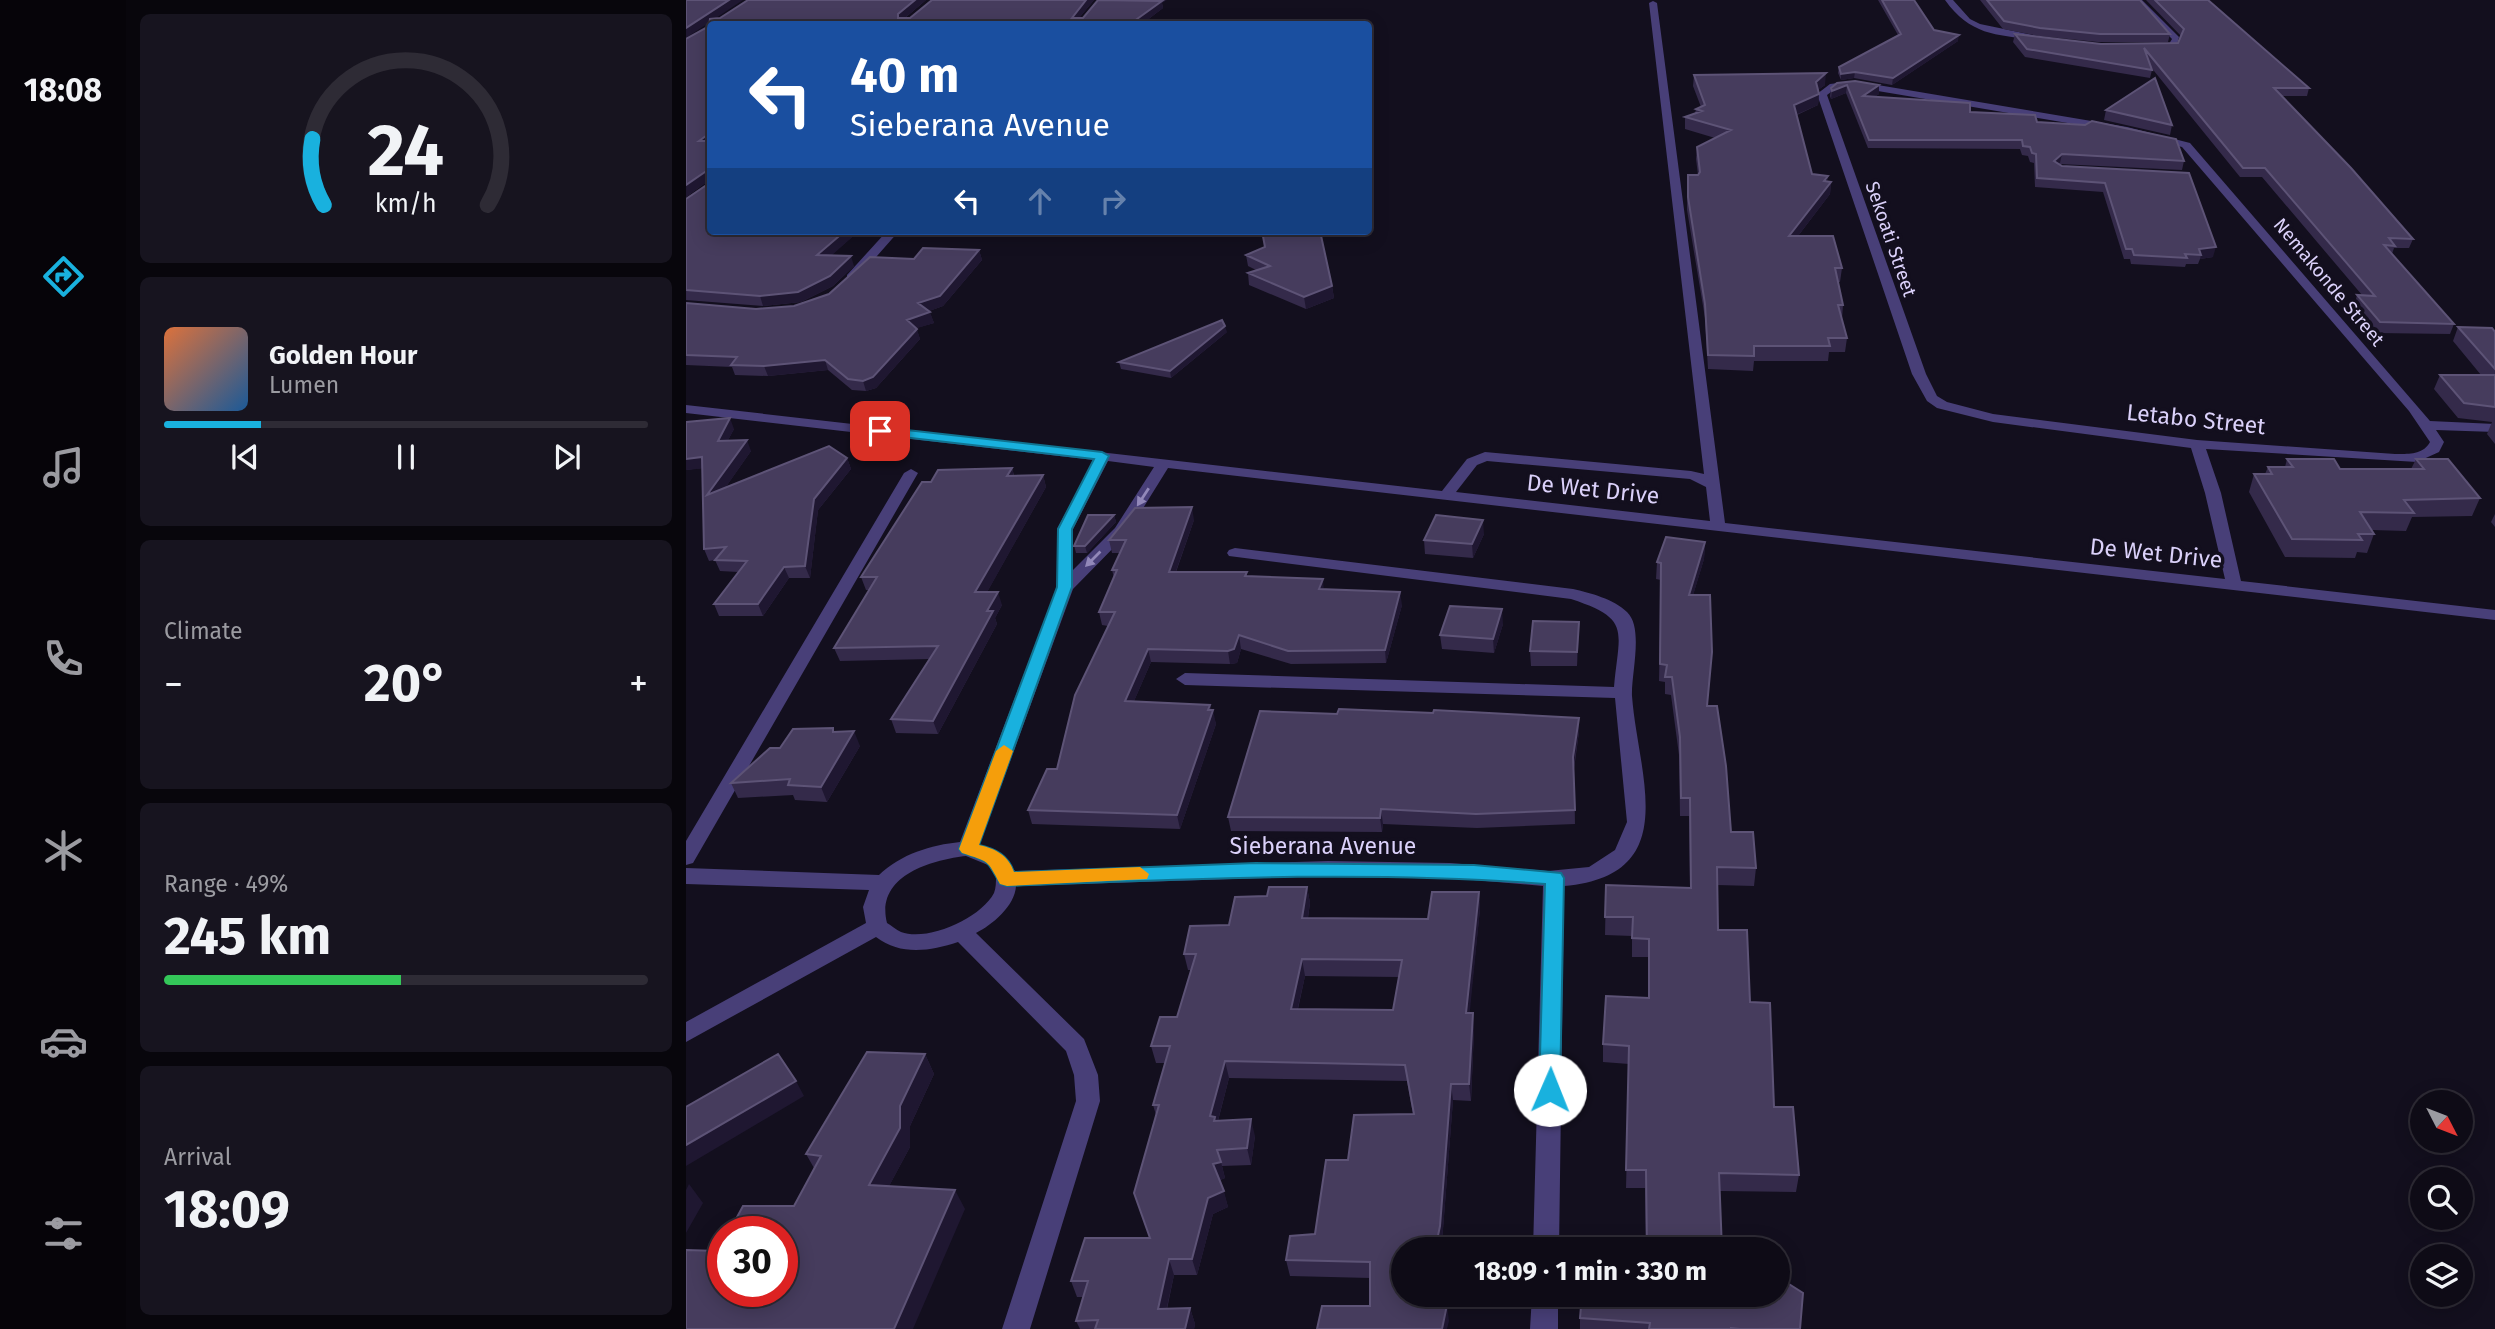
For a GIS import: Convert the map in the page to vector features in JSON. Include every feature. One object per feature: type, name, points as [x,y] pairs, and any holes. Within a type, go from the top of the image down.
[{"type":"street","points":[[1949,0],[1959,16],[1972,25],[2043,38]]},
{"type":"street","points":[[2138,0],[2176,39],[2173,46],[2164,50],[2144,51]]},
{"type":"street","points":[[1653,3],[1718,526]]},
{"type":"street","name":"Nemakonde Street","points":[[1854,84],[2177,141],[2197,154],[2209,178],[2427,425]]},
{"type":"street","name":"Sekoati Street","points":[[1854,84],[1833,86],[1822,94],[1919,374],[1932,398],[1959,412]]},
{"type":"street","points":[[837,293],[889,235]]},
{"type":"street","name":"De Wet Drive","points":[[686,409],[2495,615]]},
{"type":"street","name":"Letabo Street","points":[[1959,412],[2197,444],[2395,458],[2417,458],[2429,453],[2437,442],[2427,425]]},
{"type":"street","points":[[2427,425],[2495,428]]},
{"type":"street","points":[[2197,444],[2213,493],[2234,585]]},
{"type":"street","points":[[968,849],[1065,587],[1065,529],[1102,456]]},
{"type":"street","points":[[1446,495],[1472,462],[1485,456],[1691,475],[1713,485]]},
{"type":"street","points":[[1065,587],[1121,531],[1164,463]]},
{"type":"street","points":[[686,858],[911,473]]},
{"type":"street","name":"Sieberana Avenue","points":[[1007,879],[1256,869],[1474,872],[1554,878],[1588,875],[1608,868],[1633,840],[1637,822],[1623,693],[1627,631],[1621,615],[1601,603],[1573,594],[1235,553]]},
{"type":"street","points":[[1185,679],[1623,693]]},
{"type":"street","points":[[968,849],[988,854],[1002,864],[1007,879],[1004,894],[995,909],[962,933],[928,943],[898,940],[877,927],[873,906],[885,883],[911,862],[927,855],[968,849]]},
{"type":"street","points":[[686,876],[885,883]]},
{"type":"street","points":[[1546,1237],[1554,878]]},
{"type":"street","points":[[686,1033],[877,927]]},
{"type":"street","points":[[962,933],[1076,1046],[1086,1075],[1088,1101],[1016,1329]]},
{"type":"street","points":[[1544,1329],[1545,1307]]},
{"type":"building","points":[[686,0],[729,0],[686,28]]},
{"type":"building","points":[[748,0],[915,0],[898,14],[898,18],[910,18],[932,0],[1086,0],[1072,18],[1083,18],[1098,0],[1162,1],[1134,21],[710,21],[720,18]]},
{"type":"building","points":[[1882,0],[1914,0],[1934,30],[1959,35],[1893,78],[1855,72],[1841,74],[1839,67],[1901,34]]},
{"type":"building","points":[[1987,0],[2140,0],[2170,34],[2100,34],[2040,28],[2004,21]]},
{"type":"building","points":[[2155,0],[2208,0],[2309,88],[2274,88],[2351,168],[2413,239],[2389,238],[2395,246],[2384,245],[2454,324],[2380,322],[2357,295],[2375,296],[2265,168],[2243,168],[2144,48],[2152,70],[2027,49],[2015,34],[2101,44],[2178,43],[2184,29]]},
{"type":"building","points":[[707,27],[707,135],[699,141],[707,141],[707,172],[686,185],[686,39]]},
{"type":"building","points":[[1826,73],[1816,82],[1819,94],[1794,105],[1812,174],[1828,176],[1824,181],[1831,182],[1789,236],[1833,236],[1842,268],[1835,268],[1843,305],[1838,305],[1847,338],[1828,338],[1830,346],[1754,346],[1754,356],[1708,355],[1705,304],[1688,197],[1688,175],[1698,175],[1700,172],[1697,147],[1731,130],[1685,117],[1702,111],[1696,109],[1705,105],[1694,75]]},
{"type":"building","points":[[2155,78],[2172,125],[2106,110]]},
{"type":"building","points":[[1855,81],[1879,85],[1863,96],[1970,103],[1970,112],[2035,115],[2037,122],[2085,125],[2092,121],[2176,139],[2184,161],[2062,154],[2054,161],[2062,166],[2189,173],[2216,247],[2199,249],[2201,255],[2185,254],[2187,258],[2134,255],[2132,249],[2126,249],[2105,183],[2037,178],[2036,154],[2032,153],[2030,147],[2023,146],[2022,140],[1869,140],[1847,85],[1832,91],[1831,88],[1837,83]]},
{"type":"building","points":[[707,185],[707,235],[840,235],[817,255],[851,256],[830,276],[798,292],[760,296],[686,290],[686,199]]},
{"type":"building","points":[[1263,235],[1321,235],[1332,286],[1304,297],[1248,273],[1270,266],[1246,255],[1265,247]]},
{"type":"building","points":[[923,248],[979,250],[940,296],[918,303],[930,312],[907,320],[917,329],[873,377],[863,381],[848,379],[825,360],[764,366],[731,365],[737,357],[686,355],[686,303],[756,309],[794,306],[829,294],[870,257],[914,259]]},
{"type":"building","points":[[1222,320],[1225,326],[1170,371],[1119,362]]},
{"type":"building","points":[[2458,327],[2492,328],[2495,332],[2495,369]]},
{"type":"building","points":[[2440,375],[2495,375],[2495,407],[2464,403]]},
{"type":"building","points":[[730,418],[718,441],[747,440],[707,495],[829,446],[847,458],[814,499],[805,566],[784,567],[758,604],[714,604],[747,561],[715,560],[726,547],[704,549],[702,457],[686,459],[686,422]]},
{"type":"building","points":[[2287,459],[2334,459],[2340,469],[2424,469],[2416,459],[2448,459],[2480,498],[2404,500],[2414,513],[2360,512],[2374,534],[2358,534],[2362,540],[2292,539],[2254,474],[2272,474],[2268,467],[2293,467]]},
{"type":"building","points":[[1012,468],[1007,476],[1043,475],[975,592],[998,592],[987,611],[993,611],[933,721],[891,719],[938,646],[834,648],[877,577],[861,577],[922,482],[931,482],[938,470]]},
{"type":"building","points":[[1192,507],[1169,572],[1247,572],[1245,576],[1323,579],[1319,589],[1400,592],[1385,650],[1288,651],[1239,635],[1234,649],[1228,651],[1148,649],[1125,701],[1210,705],[1208,710],[1213,710],[1177,815],[1028,810],[1047,769],[1057,769],[1075,695],[1115,612],[1099,612],[1117,570],[1112,570],[1126,540],[1109,540],[1135,508]]},
{"type":"building","points":[[1088,515],[1114,515],[1085,546],[1074,546]]},
{"type":"building","points":[[1436,515],[1483,520],[1472,544],[1424,540]]},
{"type":"building","points":[[1666,537],[1705,542],[1689,595],[1710,595],[1712,652],[1707,706],[1717,706],[1726,766],[1731,832],[1753,832],[1756,868],[1717,867],[1718,930],[1747,930],[1750,1002],[1770,1003],[1774,1107],[1793,1107],[1799,1175],[1719,1173],[1721,1237],[1647,1237],[1646,1170],[1626,1170],[1629,1046],[1603,1044],[1606,996],[1649,998],[1649,939],[1632,938],[1633,917],[1605,917],[1606,885],[1691,888],[1690,798],[1681,798],[1680,737],[1672,677],[1665,677],[1667,665],[1660,664],[1661,563],[1657,562]]},
{"type":"building","points":[[1450,606],[1502,609],[1493,639],[1440,635]]},
{"type":"building","points":[[1533,621],[1579,622],[1577,652],[1530,651]]},
{"type":"building","points":[[1339,709],[1433,713],[1434,710],[1579,718],[1573,757],[1575,810],[1476,814],[1381,809],[1380,818],[1228,817],[1260,711],[1337,714]]},
{"type":"building","points":[[833,728],[833,732],[854,731],[821,787],[788,785],[790,779],[731,783],[770,748],[780,748],[793,729]]},
{"type":"building","points":[[1269,887],[1307,887],[1302,918],[1428,919],[1432,892],[1479,892],[1466,1013],[1473,1013],[1469,1084],[1451,1084],[1438,1237],[1391,1237],[1391,1307],[1447,1307],[1442,1329],[1317,1329],[1322,1306],[1370,1306],[1370,1262],[1286,1260],[1290,1236],[1315,1234],[1326,1160],[1348,1160],[1354,1115],[1414,1114],[1405,1065],[1225,1061],[1210,1116],[1215,1117],[1214,1121],[1251,1119],[1247,1148],[1217,1150],[1221,1162],[1213,1164],[1224,1191],[1208,1198],[1192,1259],[1169,1259],[1158,1309],[1190,1308],[1185,1329],[1095,1329],[1098,1320],[1076,1321],[1088,1281],[1071,1281],[1085,1238],[1150,1238],[1134,1193],[1159,1105],[1153,1105],[1170,1046],[1151,1046],[1160,1017],[1177,1017],[1196,954],[1184,954],[1190,926],[1229,925],[1235,897],[1267,896]],"holes":[[[1302,959],[1402,960],[1393,1010],[1291,1009]]]},
{"type":"building","points":[[867,1052],[925,1054],[900,1106],[900,1128],[869,1185],[955,1190],[894,1329],[686,1329],[686,1250],[707,1251],[707,1307],[798,1307],[798,1216],[738,1216],[743,1206],[794,1206],[821,1156],[806,1154]]},
{"type":"building","points":[[778,1054],[796,1081],[686,1145],[686,1107]]},
{"type":"building","points":[[1790,1285],[1803,1293],[1800,1329],[1649,1329],[1650,1323],[1580,1318],[1581,1307],[1790,1307]]},
{"type":"slow traffic","points":[[1004,751],[968,849],[988,854],[1002,864],[1007,879],[1140,874]]},
{"type":"route","points":[[880,431],[1102,456],[1065,529],[1065,587],[968,849],[988,854],[1002,864],[1007,879],[1256,869],[1474,872],[1554,878],[1550,1090]]}]
